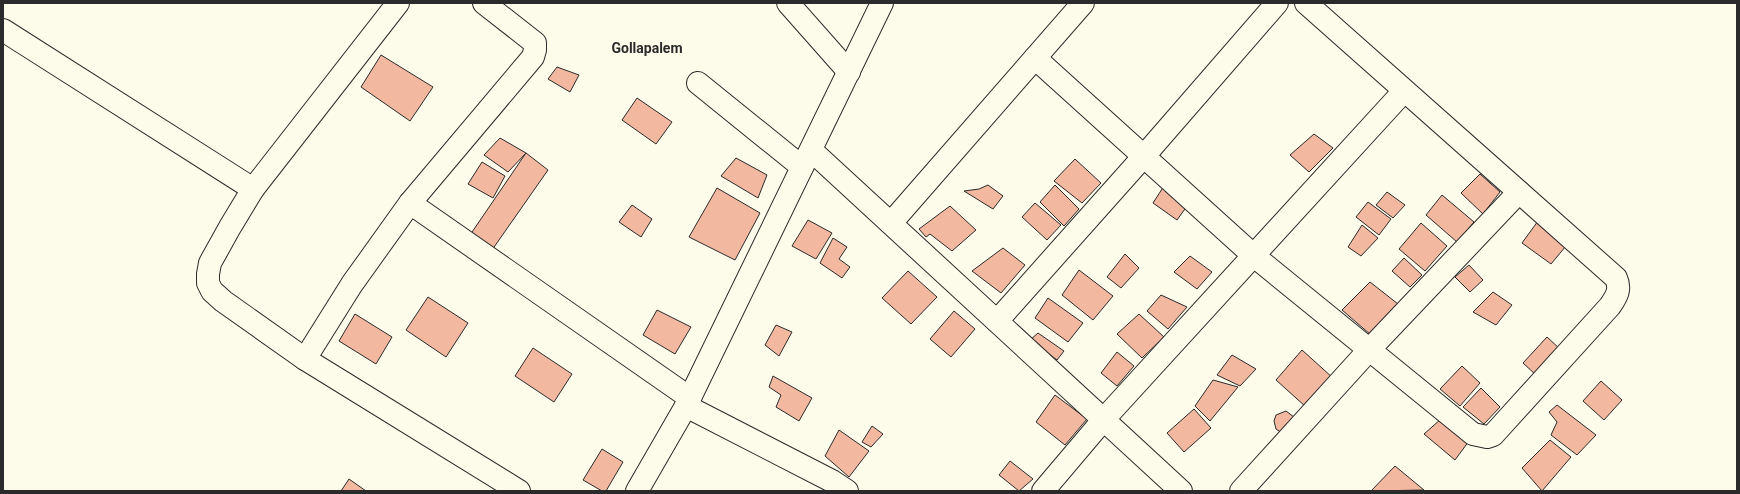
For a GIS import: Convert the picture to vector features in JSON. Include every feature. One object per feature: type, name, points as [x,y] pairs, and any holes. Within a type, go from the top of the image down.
[{"type":"street","points":[[398,3],[253,189],[210,263],[208,283],[212,291],[223,302],[305,359],[518,491]]},
{"type":"street","points":[[305,359],[352,284],[410,203],[533,57],[536,50],[535,43],[484,3]]},
{"type":"street","points":[[788,3],[849,72]]},
{"type":"street","points":[[637,491],[688,402],[882,3]]},
{"type":"street","points":[[891,224],[1083,3]]},
{"type":"street","points":[[997,321],[1144,156],[1277,3]]},
{"type":"street","points":[[1035,58],[1254,256],[1473,434],[1487,437],[1497,432],[1610,306],[1618,293],[1619,285],[1616,278],[1306,3]]},
{"type":"street","points":[[3,30],[253,189]]},
{"type":"street","points":[[698,84],[807,158],[891,224],[1181,491]]},
{"type":"street","points":[[1043,491],[1104,419],[1404,91]]},
{"type":"street","points":[[1241,491],[1370,350],[1519,192]]},
{"type":"street","points":[[410,203],[688,402],[832,481],[847,491]]},
{"type":"building","points":[[381,55],[433,87],[410,121],[361,87]]},
{"type":"building","points":[[557,67],[579,75],[570,92],[548,79]]},
{"type":"building","points":[[637,98],[672,122],[656,144],[622,120]]},
{"type":"building","points":[[1314,134],[1333,148],[1309,172],[1290,155]]},
{"type":"building","points":[[500,138],[526,153],[508,172],[484,155]]},
{"type":"building","points":[[526,153],[548,170],[492,250],[470,235]]},
{"type":"building","points":[[736,158],[767,175],[758,198],[721,176]]},
{"type":"building","points":[[1075,159],[1101,183],[1082,203],[1054,181]]},
{"type":"building","points":[[482,162],[505,176],[493,198],[468,184]]},
{"type":"building","points":[[1480,174],[1500,192],[1483,214],[1461,193]]},
{"type":"building","points":[[988,185],[1003,196],[993,209],[964,191],[979,189]]},
{"type":"building","points":[[1055,185],[1079,209],[1064,226],[1040,202]]},
{"type":"building","points":[[1164,186],[1187,206],[1177,220],[1153,203]]},
{"type":"building","points":[[717,188],[760,213],[735,260],[689,237]]},
{"type":"building","points":[[1387,192],[1405,205],[1393,218],[1376,205]]},
{"type":"building","points":[[1442,195],[1474,222],[1457,242],[1426,215]]},
{"type":"building","points":[[1368,202],[1391,219],[1379,235],[1356,217]]},
{"type":"building","points":[[1035,203],[1061,225],[1047,240],[1022,217]]},
{"type":"building","points":[[632,205],[652,219],[641,237],[619,222]]},
{"type":"building","points":[[950,206],[976,230],[952,251],[930,234],[926,237],[919,229]]},
{"type":"building","points":[[808,220],[832,233],[816,259],[792,246]]},
{"type":"building","points":[[1538,221],[1566,246],[1551,264],[1522,243]]},
{"type":"building","points":[[1421,223],[1447,246],[1425,271],[1399,249]]},
{"type":"building","points":[[1362,225],[1378,238],[1361,256],[1348,247]]},
{"type":"building","points":[[833,238],[847,247],[839,259],[850,267],[842,278],[820,263]]},
{"type":"building","points":[[1003,248],[1025,265],[1001,293],[972,271]]},
{"type":"building","points":[[1125,254],[1139,268],[1121,288],[1107,277]]},
{"type":"building","points":[[1190,256],[1212,272],[1197,289],[1174,272]]},
{"type":"building","points":[[1404,258],[1422,275],[1410,287],[1392,271]]},
{"type":"building","points":[[1469,265],[1483,280],[1470,292],[1455,277]]},
{"type":"building","points":[[1079,270],[1113,296],[1093,320],[1062,295]]},
{"type":"building","points":[[908,271],[937,297],[911,324],[882,298]]},
{"type":"building","points":[[1370,282],[1398,304],[1371,335],[1342,310]]},
{"type":"building","points":[[1493,292],[1512,305],[1496,325],[1473,312]]},
{"type":"building","points":[[1161,295],[1187,307],[1168,329],[1147,311]]},
{"type":"building","points":[[428,297],[468,323],[446,357],[406,330]]},
{"type":"building","points":[[1048,298],[1083,323],[1068,342],[1035,318]]},
{"type":"building","points":[[657,310],[691,327],[675,354],[643,335]]},
{"type":"building","points":[[954,311],[975,329],[951,357],[930,339]]},
{"type":"building","points":[[355,314],[392,337],[376,364],[339,341]]},
{"type":"building","points":[[1139,314],[1164,337],[1142,358],[1117,334]]},
{"type":"building","points":[[776,325],[792,332],[779,356],[765,345]]},
{"type":"building","points":[[1038,333],[1064,351],[1057,360],[1030,340]]},
{"type":"building","points":[[1547,337],[1560,349],[1536,375],[1523,363]]},
{"type":"building","points":[[533,348],[572,374],[554,402],[515,376]]},
{"type":"building","points":[[1302,350],[1333,378],[1306,407],[1276,380]]},
{"type":"building","points":[[1117,352],[1134,366],[1117,386],[1101,373]]},
{"type":"building","points":[[1232,355],[1256,369],[1240,386],[1217,375]]},
{"type":"building","points":[[1462,366],[1480,383],[1460,406],[1440,389]]},
{"type":"building","points":[[773,376],[812,398],[799,421],[776,407],[781,395],[769,387]]},
{"type":"building","points":[[1213,380],[1238,387],[1210,421],[1195,406]]},
{"type":"building","points":[[1601,381],[1622,400],[1604,420],[1583,401]]},
{"type":"building","points":[[1481,388],[1500,407],[1484,424],[1463,407]]},
{"type":"building","points":[[1055,395],[1087,419],[1065,445],[1036,422]]},
{"type":"building","points":[[1557,405],[1596,435],[1577,455],[1551,435],[1557,422],[1549,412]]},
{"type":"building","points":[[1194,409],[1211,428],[1184,452],[1167,433]]},
{"type":"building","points":[[1286,411],[1294,417],[1282,433],[1276,429],[1274,421],[1276,415]]},
{"type":"building","points":[[1441,419],[1469,441],[1455,460],[1424,434]]},
{"type":"building","points":[[872,426],[883,434],[871,447],[862,442]]},
{"type":"building","points":[[839,430],[869,451],[849,477],[825,456]]},
{"type":"building","points":[[1550,440],[1571,457],[1542,491],[1522,468]]},
{"type":"building","points":[[602,449],[623,462],[606,491],[602,491],[583,480]]},
{"type":"building","points":[[1010,461],[1033,479],[1019,491],[999,475]]},
{"type":"building","points":[[1395,466],[1424,490],[1371,491]]},
{"type":"building","points":[[349,479],[366,491],[341,491]]},
{"type":"district","name":"Gollapalem","points":[[647,48]]}]
